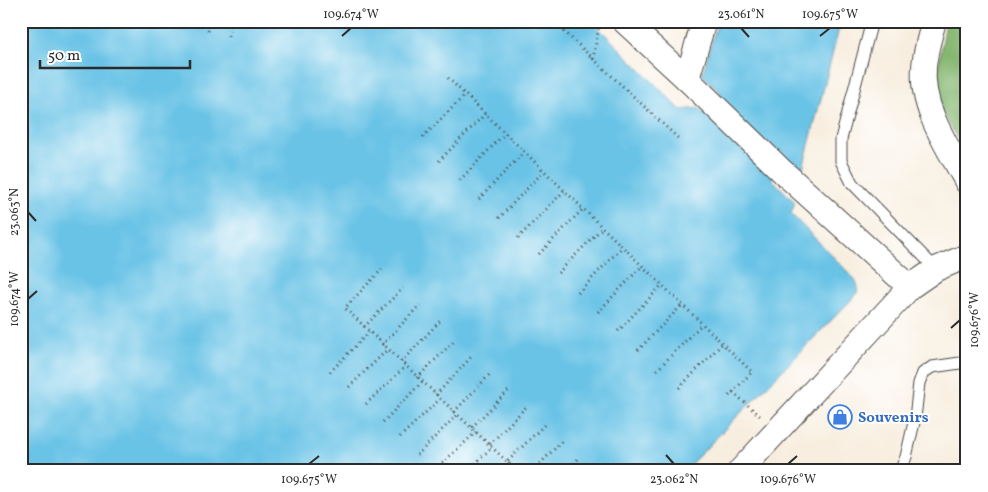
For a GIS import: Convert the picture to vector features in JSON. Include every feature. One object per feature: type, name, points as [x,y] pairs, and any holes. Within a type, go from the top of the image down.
[{"type":"street","points":[[624,21],[687,79],[775,165],[910,287]]},
{"type":"street","points":[[687,79],[704,21]]},
{"type":"street","points":[[934,21],[924,68],[925,92],[935,125],[967,182]]},
{"type":"street","points":[[740,471],[910,287],[936,269],[967,256]]},
{"type":"lane","points":[[872,21],[841,139],[841,161],[852,183],[936,269]]},
{"type":"lane","points":[[900,471],[906,457],[916,418],[919,383],[924,373],[932,367],[967,362]]},
{"type":"path","points":[[208,31],[211,21]]},
{"type":"path","points":[[228,36],[232,21]]},
{"type":"path","points":[[553,21],[680,140]]},
{"type":"path","points":[[593,59],[600,21]]},
{"type":"path","points":[[448,78],[752,372],[728,397]]},
{"type":"path","points":[[424,137],[465,95]]},
{"type":"path","points":[[439,161],[485,114]]},
{"type":"path","points":[[460,180],[505,133]]},
{"type":"path","points":[[479,199],[524,152]]},
{"type":"path","points":[[499,218],[544,172]]},
{"type":"path","points":[[518,238],[564,191]]},
{"type":"path","points":[[539,254],[583,209]]},
{"type":"path","points":[[558,273],[602,228]]},
{"type":"path","points":[[578,293],[622,247]]},
{"type":"path","points":[[598,312],[642,266]]},
{"type":"path","points":[[382,269],[345,308],[368,332],[517,471]]},
{"type":"path","points":[[618,332],[662,286]]},
{"type":"path","points":[[364,327],[403,288]]},
{"type":"path","points":[[382,345],[420,305]]},
{"type":"path","points":[[638,350],[682,305]]},
{"type":"path","points":[[401,362],[440,321]]},
{"type":"path","points":[[657,370],[702,324]]},
{"type":"path","points":[[330,372],[368,332]]},
{"type":"path","points":[[417,378],[455,340]]},
{"type":"path","points":[[680,388],[722,344]]},
{"type":"path","points":[[348,387],[387,350]]},
{"type":"path","points":[[436,395],[473,354]]},
{"type":"path","points":[[366,404],[405,366]]},
{"type":"path","points":[[417,455],[492,373]]},
{"type":"path","points":[[383,422],[422,382]]},
{"type":"path","points":[[472,427],[510,389]]},
{"type":"path","points":[[733,392],[747,406]]},
{"type":"path","points":[[400,437],[440,399]]},
{"type":"path","points":[[468,471],[527,406]]},
{"type":"path","points":[[502,471],[546,423]]},
{"type":"path","points":[[435,470],[476,432]]},
{"type":"path","points":[[533,471],[563,440]]},
{"type":"path","points":[[567,471],[580,457]]},
{"type":"green space","points":[[642,21],[668,21],[655,32]]},
{"type":"green space","points":[[946,21],[967,21],[967,154],[933,99]]},
{"type":"water","points":[[21,21],[592,21],[681,110],[699,108],[716,125],[721,93],[702,75],[718,21],[841,21],[802,172],[779,150],[772,179],[795,202],[791,214],[853,277],[858,291],[684,471],[21,471]]},
{"type":"place","name":"Souvenirs","points":[[840,417]]}]
